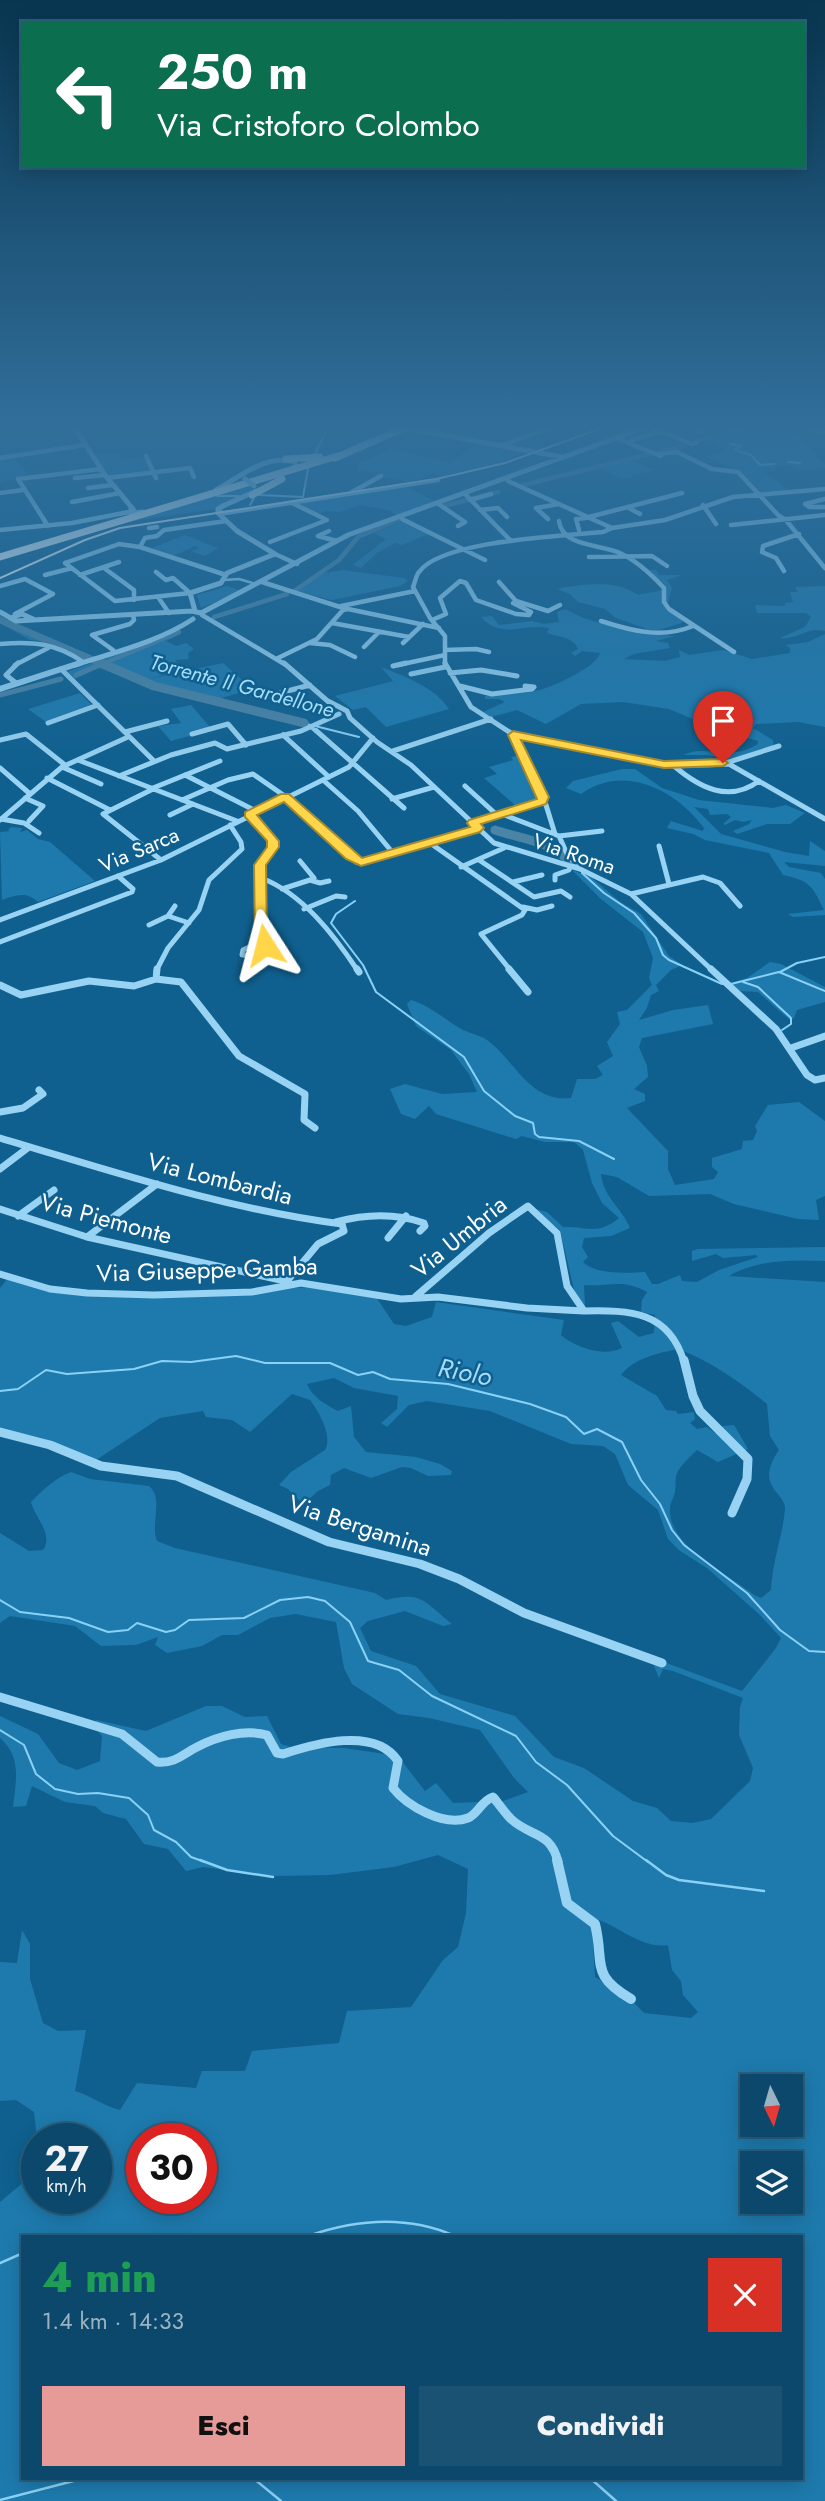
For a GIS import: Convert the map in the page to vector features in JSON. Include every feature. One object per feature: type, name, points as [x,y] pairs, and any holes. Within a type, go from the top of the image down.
[{"type":"highway","points":[[2,556],[51,542]]},
{"type":"street","points":[[140,547],[143,542]]},
{"type":"street","points":[[256,542],[262,545],[268,555]]},
{"type":"street","points":[[0,689],[178,629],[336,542]]},
{"type":"street","points":[[449,542],[485,560]]},
{"type":"street","points":[[507,542],[464,549],[427,562],[412,583],[446,640],[445,667],[460,686],[471,707],[513,735],[673,766],[726,764],[779,746]]},
{"type":"street","points":[[585,542],[625,557],[657,579],[664,588],[664,602],[669,609],[734,652]]},
{"type":"street","points":[[776,542],[763,546],[762,552],[776,558],[784,571]]},
{"type":"street","points":[[805,542],[825,568]]},
{"type":"street","points":[[297,564],[284,556],[268,555],[225,578],[190,593],[116,601],[65,563],[119,544],[140,547],[225,578],[259,583],[344,608],[439,628]]},
{"type":"street","points":[[589,557],[652,556],[667,565]]},
{"type":"street","points":[[80,575],[119,562]]},
{"type":"street","points":[[45,575],[72,568]]},
{"type":"street","points":[[104,568],[134,590],[134,600]]},
{"type":"street","points":[[156,572],[166,580],[173,578],[190,593],[199,616]]},
{"type":"street","points":[[0,586],[25,579],[53,594],[24,615],[13,616]]},
{"type":"street","points":[[432,620],[446,614],[440,598],[457,581],[465,582],[476,600],[516,614],[531,613],[513,603],[516,601]]},
{"type":"street","points":[[499,582],[516,601],[548,611],[560,606]]},
{"type":"street","points":[[277,656],[309,643],[351,603],[415,591]]},
{"type":"street","points":[[158,597],[169,613]]},
{"type":"street","points":[[0,612],[42,620],[169,613],[199,616]]},
{"type":"street","points":[[113,650],[92,635],[130,624],[134,620],[133,615]]},
{"type":"street","points":[[178,629],[185,615]]},
{"type":"street","name":"Via Roma","points":[[199,616],[277,656],[373,738],[395,750],[504,848],[580,869],[631,894],[776,1028],[807,1075],[815,1080],[825,1078]]},
{"type":"street","points":[[601,621],[648,632],[676,633],[693,626]]},
{"type":"street","points":[[332,623],[409,637]]},
{"type":"street","points":[[403,643],[423,624]]},
{"type":"street","points":[[364,647],[379,632]]},
{"type":"street","points":[[0,644],[34,640],[85,661]]},
{"type":"street","points":[[309,643],[330,645],[355,657]]},
{"type":"street","points":[[16,684],[6,675],[9,670],[20,661],[51,648]]},
{"type":"street","points":[[393,666],[445,652],[473,649],[489,652]]},
{"type":"street","points":[[411,674],[445,667]]},
{"type":"street","points":[[61,668],[154,761]]},
{"type":"street","points":[[450,673],[477,670],[517,676]]},
{"type":"street","points":[[265,697],[310,685]]},
{"type":"street","points":[[460,686],[474,686],[489,694],[528,690]]},
{"type":"street","points":[[48,723],[98,705]]},
{"type":"street","points":[[118,775],[215,743],[225,749],[312,727],[342,713]]},
{"type":"street","points":[[395,750],[491,719]]},
{"type":"street","points":[[1,819],[63,766],[127,735],[167,721]]},
{"type":"street","points":[[192,734],[228,724],[246,745]]},
{"type":"street","points":[[312,727],[404,808]]},
{"type":"street","points":[[0,740],[21,733],[63,766],[101,784]]},
{"type":"street","points":[[283,735],[358,811],[393,853]]},
{"type":"street","points":[[513,735],[544,797],[542,802]]},
{"type":"street","points":[[352,764],[373,738]]},
{"type":"street","points":[[78,760],[193,804],[234,823],[241,842],[242,849],[209,880],[199,910],[168,948],[155,972],[156,979]]},
{"type":"street","points":[[161,860],[103,814],[153,789],[220,761]]},
{"type":"street","name":"Via Sarca","points":[[0,920],[161,860],[352,764]]},
{"type":"street","points":[[726,764],[825,819]]},
{"type":"street","points":[[673,766],[697,784],[723,793],[745,791],[759,781]]},
{"type":"street","points":[[0,768],[27,796],[43,806],[29,821]]},
{"type":"street","points":[[182,800],[252,774],[285,797],[350,857],[361,863],[430,843],[499,815],[542,802]]},
{"type":"street","points":[[185,775],[256,811]]},
{"type":"street","points":[[47,778],[110,810]]},
{"type":"street","points":[[465,786],[499,815],[557,835],[602,831]]},
{"type":"street","points":[[392,799],[434,787]]},
{"type":"street","points":[[542,802],[546,805],[568,856],[580,869]]},
{"type":"street","points":[[170,815],[193,804]]},
{"type":"street","points":[[249,814],[273,841],[273,847],[260,865],[260,942]]},
{"type":"street","points":[[1,819],[24,823],[39,833]]},
{"type":"street","points":[[430,843],[461,867],[522,906],[537,910],[552,906]]},
{"type":"street","points":[[659,846],[659,853],[670,878],[669,884]]},
{"type":"street","points":[[461,867],[504,848]]},
{"type":"street","points":[[479,860],[535,898],[561,891],[570,897]]},
{"type":"street","points":[[282,890],[314,878],[300,861]]},
{"type":"street","points":[[555,880],[555,875],[569,870],[571,866]]},
{"type":"street","points":[[513,882],[542,875]]},
{"type":"street","points":[[0,942],[132,892],[134,889],[118,876]]},
{"type":"street","points":[[631,894],[697,877],[720,883],[740,906]]},
{"type":"street","points":[[261,878],[270,880],[337,939],[359,972]]},
{"type":"street","points":[[310,880],[320,883],[329,881]]},
{"type":"street","points":[[304,909],[336,896],[345,897]]},
{"type":"street","points":[[149,925],[168,916],[175,906]]},
{"type":"street","points":[[522,906],[525,912],[522,915],[481,934],[528,992]]},
{"type":"street","points":[[168,916],[189,923]]},
{"type":"street","points":[[260,942],[275,947],[277,953],[242,955],[243,950],[260,942]]},
{"type":"street","points":[[0,985],[21,995],[89,981],[134,986],[156,979],[181,982],[239,1056],[305,1094],[304,1120],[315,1128]]},
{"type":"street","points":[[791,1048],[825,1036]]},
{"type":"street","points":[[0,1112],[19,1109],[34,1102],[43,1094],[39,1090]]},
{"type":"street","name":"Via Lombardia","points":[[0,1139],[157,1184],[286,1217],[337,1222],[376,1216],[406,1216]]},
{"type":"street","points":[[0,1169],[29,1147]]},
{"type":"street","points":[[87,1237],[157,1184]]},
{"type":"street","points":[[19,1216],[54,1190]]},
{"type":"street","name":"Via Umbria","points":[[414,1298],[489,1233],[528,1206],[558,1233],[567,1286],[584,1311]]},
{"type":"street","name":"Via Piemonte","points":[[0,1209],[87,1237],[284,1284]]},
{"type":"street","points":[[388,1238],[406,1216],[424,1223],[425,1226],[420,1231]]},
{"type":"street","points":[[284,1284],[318,1244],[344,1231],[342,1224],[337,1222]]},
{"type":"street","name":"Via Giuseppe Gamba","points":[[0,1274],[50,1289],[88,1293],[207,1294],[252,1292],[284,1284],[322,1285],[401,1298],[438,1297],[527,1308],[584,1311],[618,1309],[634,1312],[660,1324],[679,1345],[697,1405],[748,1459],[748,1476],[732,1513]]},
{"type":"street","name":"Via Bergamina","points":[[0,1432],[50,1445],[101,1466],[177,1476],[329,1542],[383,1554],[439,1572],[524,1613],[662,1663]]},
{"type":"street","points":[[0,1697],[122,1734],[139,1745],[148,1757],[164,1764],[179,1761],[198,1747],[218,1739],[260,1732],[267,1735],[277,1753],[284,1754],[323,1741],[364,1742],[389,1750],[397,1757],[400,1766],[393,1788],[402,1801],[414,1807],[456,1820],[472,1816],[485,1800],[493,1797],[513,1820],[548,1840],[555,1850],[567,1903],[594,1924],[600,1975],[616,1991],[631,1999]]},
{"type":"shaded area","points":[[168,542],[202,542],[218,548],[205,556],[191,551],[199,548],[195,546],[173,556],[152,548]]},
{"type":"shaded area","points":[[383,542],[410,542],[402,545],[396,543],[378,552],[361,568],[353,565]]},
{"type":"shaded area","points":[[343,570],[404,578],[408,581],[400,586],[332,600],[296,591],[322,573]]},
{"type":"shaded area","points":[[649,570],[656,570],[659,575],[682,575],[667,580],[672,588],[666,610],[682,619],[682,623],[645,634],[675,636],[656,641],[668,643],[670,648],[634,654],[624,659],[665,661],[680,657],[679,650],[689,655],[723,650],[752,659],[790,653],[790,648],[786,645],[808,642],[825,634],[825,727],[798,722],[756,724],[753,728],[773,740],[774,749],[729,760],[708,755],[683,755],[700,751],[737,752],[758,744],[758,741],[741,736],[725,742],[710,733],[714,728],[669,709],[623,702],[581,704],[546,724],[517,710],[491,717],[483,712],[505,702],[485,699],[485,696],[546,688],[583,670],[600,653],[582,651],[575,656],[571,653],[578,649],[576,645],[547,633],[549,628],[497,628],[481,617],[492,616],[499,625],[532,621],[544,624],[559,622],[557,612],[565,609],[604,624],[645,631],[645,628],[616,618],[605,609],[578,602],[570,594],[557,589],[599,584],[619,587],[638,595],[663,590],[665,585]]},
{"type":"shaded area","points":[[227,586],[241,591],[201,608],[197,595]]},
{"type":"shaded area","points":[[825,586],[825,631],[813,630],[780,638],[805,627],[811,617],[806,613],[757,613],[755,605],[785,606],[785,603],[793,602],[790,592],[798,592],[795,587]]},
{"type":"shaded area","points":[[0,615],[8,621],[92,657],[84,660],[42,641],[30,640],[0,623]]},
{"type":"shaded area","points":[[177,632],[181,634],[166,641],[176,646],[186,643],[194,649],[188,653],[189,659],[175,660],[184,669],[149,679],[223,663],[250,687],[257,688],[214,700],[311,723],[306,726],[179,696],[99,668],[75,679],[67,672]]},
{"type":"shaded area","points":[[381,667],[428,689],[449,709],[386,727],[366,707],[353,710],[335,696],[393,681]]},
{"type":"shaded area","points":[[80,693],[92,705],[46,722],[28,709]]},
{"type":"shaded area","points":[[191,705],[210,727],[190,731],[193,735],[171,741],[158,726],[181,723],[171,709]]},
{"type":"shaded area","points":[[520,755],[538,799],[517,807],[484,778],[497,774],[489,767],[513,760],[511,757]]},
{"type":"shaded area","points":[[622,769],[635,769],[662,788],[699,800],[773,808],[786,805],[805,813],[790,824],[767,824],[737,834],[733,831],[752,820],[735,820],[725,825],[723,824],[731,817],[727,814],[710,815],[708,809],[694,807],[721,834],[809,856],[810,841],[825,851],[825,866],[784,862],[789,867],[821,873],[825,879],[825,915],[793,917],[788,914],[824,910],[809,885],[783,875],[769,853],[705,840],[693,834],[667,828],[671,821],[703,831],[704,828],[679,802],[664,792],[631,781],[597,785],[581,794],[566,788],[573,781]]},
{"type":"shaded area","points":[[11,827],[22,828],[20,832],[27,830],[38,839],[50,842],[95,881],[38,902],[25,895],[2,900],[0,832],[10,831],[8,830]]},
{"type":"shaded area","points":[[572,870],[591,877],[620,902],[641,914],[669,956],[682,965],[671,970],[656,985],[659,991],[651,995],[639,1020],[673,1010],[708,1005],[713,1024],[642,1038],[639,1047],[647,1066],[648,1077],[634,1089],[645,1094],[645,1101],[627,1108],[668,1151],[668,1169],[675,1185],[714,1179],[718,1172],[712,1167],[712,1158],[742,1149],[743,1141],[753,1140],[757,1131],[755,1126],[768,1105],[799,1102],[825,1121],[825,1196],[816,1200],[819,1220],[798,1219],[734,1204],[710,1194],[649,1196],[617,1177],[601,1174],[605,1189],[630,1228],[611,1236],[584,1238],[582,1247],[588,1257],[583,1262],[589,1266],[612,1272],[645,1272],[652,1284],[658,1284],[680,1275],[682,1281],[697,1282],[719,1270],[758,1257],[723,1258],[716,1254],[692,1261],[692,1251],[698,1249],[825,1247],[825,1261],[763,1264],[751,1266],[729,1276],[825,1282],[825,2501],[0,2501],[0,2202],[21,2184],[21,2214],[112,2214],[112,2123],[35,2123],[34,2112],[16,2100],[0,2101],[0,1962],[17,1963],[22,1930],[30,1944],[30,1979],[43,2023],[58,2031],[86,2030],[75,2091],[120,2110],[137,2083],[196,2088],[202,2071],[245,2071],[252,2051],[339,2043],[347,2011],[411,2007],[443,1960],[458,1947],[466,1913],[468,1869],[438,1855],[394,1867],[330,1875],[273,1876],[203,1867],[186,1871],[168,1849],[144,1844],[126,1819],[103,1813],[95,1806],[65,1802],[32,1786],[26,1806],[13,1807],[15,1761],[0,1738],[0,1716],[38,1734],[59,1763],[77,1770],[100,1761],[102,1736],[94,1726],[96,1720],[146,1731],[206,1706],[222,1706],[245,1717],[267,1716],[281,1744],[291,1747],[344,1748],[398,1756],[425,1791],[436,1783],[453,1803],[503,1801],[528,1792],[514,1778],[480,1730],[398,1714],[352,1684],[344,1668],[336,1622],[296,1614],[270,1618],[238,1635],[222,1635],[202,1646],[167,1653],[155,1645],[158,1637],[136,1645],[101,1646],[75,1626],[10,1616],[0,1623],[0,1533],[29,1551],[43,1550],[46,1544],[45,1532],[31,1502],[54,1481],[71,1472],[90,1479],[149,1486],[156,1497],[157,1541],[175,1548],[375,1593],[386,1600],[408,1597],[422,1600],[452,1624],[443,1626],[405,1611],[368,1621],[360,1628],[371,1651],[416,1666],[440,1694],[515,1716],[554,1757],[584,1768],[633,1801],[657,1808],[671,1821],[692,1823],[711,1819],[750,1781],[753,1768],[739,1735],[743,1698],[673,1671],[663,1669],[659,1678],[654,1666],[661,1661],[742,1691],[781,1638],[760,1615],[707,1568],[680,1551],[668,1539],[658,1510],[628,1485],[615,1454],[603,1446],[571,1444],[490,1411],[427,1401],[409,1405],[387,1427],[381,1423],[397,1409],[398,1396],[354,1388],[334,1378],[307,1384],[316,1397],[338,1411],[351,1406],[354,1437],[366,1452],[416,1457],[440,1464],[452,1471],[451,1475],[428,1476],[402,1467],[371,1478],[344,1468],[331,1475],[330,1485],[307,1501],[301,1502],[288,1489],[279,1485],[291,1472],[325,1450],[327,1438],[321,1417],[310,1400],[292,1394],[250,1432],[232,1420],[206,1417],[203,1411],[160,1418],[96,1460],[42,1438],[0,1429],[0,1288],[8,1278],[105,1296],[314,1287],[376,1297],[394,1324],[406,1326],[432,1317],[436,1302],[564,1320],[561,1335],[574,1344],[598,1351],[615,1351],[622,1348],[611,1323],[618,1321],[639,1337],[654,1333],[655,1315],[641,1312],[642,1300],[647,1292],[623,1284],[584,1285],[585,1307],[576,1298],[560,1230],[535,1209],[547,1212],[563,1227],[592,1229],[604,1227],[619,1218],[602,1203],[592,1183],[583,1150],[574,1142],[545,1142],[522,1136],[516,1139],[436,1114],[429,1106],[415,1119],[401,1114],[390,1089],[405,1084],[442,1094],[477,1092],[469,1074],[451,1050],[416,1026],[407,1004],[411,1000],[431,1009],[463,1030],[484,1038],[495,1046],[532,1086],[543,1093],[556,1098],[571,1098],[577,1079],[595,1079],[603,1075],[597,1066],[613,1056],[607,1042],[620,1024],[617,1012],[627,1010],[652,985],[649,978],[653,958],[643,932],[601,899]],"holes":[[[679,1349],[736,1380],[767,1404],[770,1436],[779,1450],[769,1473],[770,1481],[785,1510],[771,1590],[761,1598],[688,1547],[672,1522],[670,1506],[677,1472],[697,1450],[718,1462],[748,1449],[734,1425],[723,1426],[715,1433],[707,1427],[697,1429],[690,1423],[695,1419],[694,1412],[678,1414],[676,1411],[666,1410],[657,1396],[621,1375],[633,1364],[655,1355]],[[599,1920],[641,1941],[668,1945],[672,1970],[681,1981],[683,1995],[698,2012],[691,2018],[644,2013],[628,1997],[595,1977],[593,1942]]]},
{"type":"shaded area","points":[[770,962],[781,964],[825,987],[825,1002],[797,1010],[794,1018],[790,1020],[758,992],[740,991],[731,983],[747,978]]},
{"type":"waterway","points":[[294,591],[339,560],[354,542]]},
{"type":"waterway","points":[[214,617],[287,594]]},
{"type":"waterway","name":"Torrente Il Gardellone","points":[[0,620],[105,665]]},
{"type":"waterway","points":[[100,665],[179,632]]},
{"type":"waterway","name":"Torrente Il Gardellone","points":[[101,663],[154,686],[304,723]]},
{"type":"waterway","points":[[76,675],[104,663]]},
{"type":"waterway","points":[[0,695],[61,679]]},
{"type":"waterway","name":"Torrente Il Gardellone","points":[[304,723],[310,725]]},
{"type":"waterway","name":"Torrente Il Gardellone","points":[[315,726],[359,737]]},
{"type":"waterway","name":"Torrente Il Gardellone","points":[[495,830],[545,845],[571,863]]},
{"type":"waterway","name":"Torrente Il Gardellone","points":[[582,873],[604,893],[634,913],[656,938],[663,955],[669,960],[722,984]]},
{"type":"waterway","points":[[355,901],[336,914],[331,923],[363,965],[376,992],[464,1057],[484,1091],[515,1116],[533,1123],[535,1134],[539,1137],[579,1141],[614,1159]]},
{"type":"waterway","points":[[780,972],[797,963],[825,957]]},
{"type":"waterway","name":"Torrente Il Gardellone","points":[[731,984],[779,972],[825,991]]},
{"type":"waterway","points":[[743,982],[758,987],[791,1018],[791,1024],[782,1030]]},
{"type":"waterway","name":"Riolo","points":[[0,1391],[18,1389],[46,1370],[67,1374],[134,1369],[162,1361],[191,1362],[236,1356],[265,1363],[330,1363],[358,1375],[373,1372],[390,1379],[448,1384],[530,1404],[566,1417],[584,1434],[597,1429],[622,1442],[641,1480],[660,1504],[672,1530],[684,1545],[747,1593],[780,1630],[809,1651],[825,1652]]},
{"type":"waterway","name":"Riolo","points":[[0,1600],[20,1612],[69,1618],[108,1632],[128,1630],[137,1623],[166,1632],[175,1630],[189,1620],[244,1618],[280,1600],[308,1597],[325,1601],[350,1622],[368,1661],[399,1670],[432,1696],[516,1736],[536,1762],[567,1785],[613,1836],[648,1862]]},
{"type":"waterway","points":[[0,1730],[24,1745],[36,1774],[55,1789],[78,1794],[98,1793],[129,1798],[148,1815],[154,1830],[176,1842],[191,1857],[205,1862]]},
{"type":"waterway","points":[[200,1860],[227,1870],[273,1877]]},
{"type":"waterway","name":"Riolo","points":[[646,1860],[666,1875],[679,1880],[764,1891]]},
{"type":"waterway","points":[[311,2235],[345,2226],[382,2222],[419,2225],[452,2235]]},
{"type":"waterway","points":[[0,2263],[21,2254]]},
{"type":"waterway","points":[[0,2500],[77,2480]]},
{"type":"waterway","points":[[255,2480],[281,2501]]},
{"type":"waterway","points":[[592,2480],[616,2501]]},
{"type":"tram line","points":[[0,578],[81,542]]},
{"type":"route","points":[[265,945],[260,942],[260,865],[273,847],[273,841],[249,814],[285,797],[350,857],[361,863],[478,828],[473,823],[542,802],[544,797],[522,748],[513,735],[664,765],[723,763]]}]
